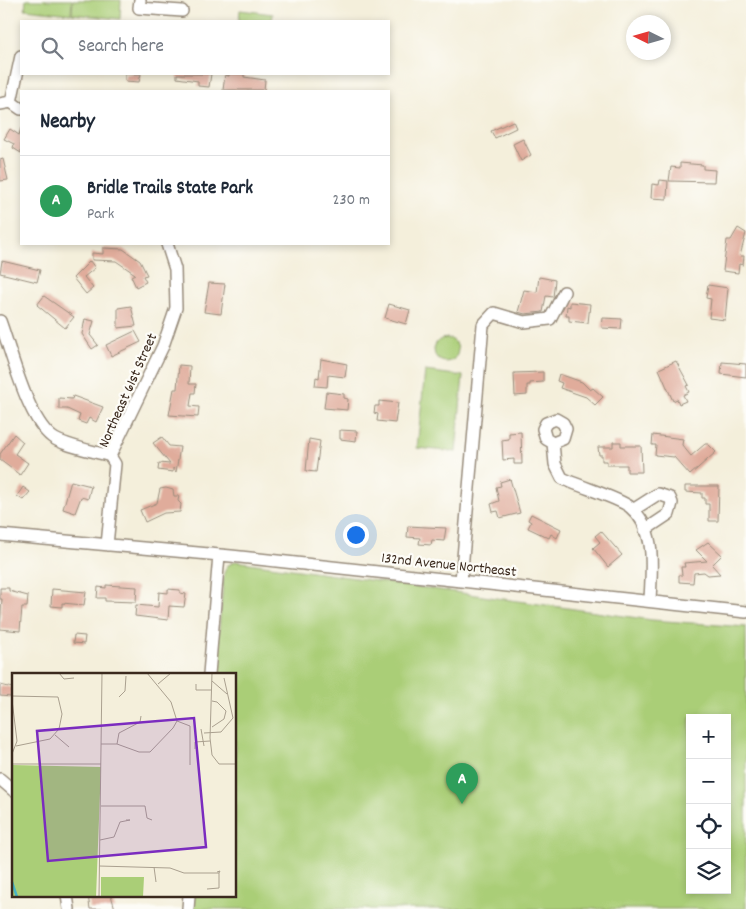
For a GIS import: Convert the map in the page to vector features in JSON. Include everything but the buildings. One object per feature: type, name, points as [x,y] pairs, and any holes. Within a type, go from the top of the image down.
[{"type":"street","points":[[140,0],[140,8],[182,12]]},
{"type":"street","points":[[20,59],[6,103],[20,109]]},
{"type":"street","name":"Northeast 61st Street","points":[[107,545],[115,464],[110,456],[167,338],[176,308],[175,269],[167,245]]},
{"type":"street","points":[[461,581],[483,325],[494,313],[524,322],[550,319],[564,292]]},
{"type":"street","points":[[0,321],[32,411],[45,429],[59,441],[110,456]]},
{"type":"street","points":[[553,443],[556,464],[562,478],[629,506],[633,510],[645,530],[652,555],[650,601]]},
{"type":"street","points":[[633,510],[658,494],[670,498],[672,504],[669,514],[645,530]]},
{"type":"street","name":"132nd Avenue Northeast","points":[[0,535],[219,555],[746,612]]},
{"type":"street","points":[[209,673],[219,555]]},
{"type":"street","points":[[0,779],[12,789]]},
{"type":"street","points":[[68,896],[69,909]]},
{"type":"street","points":[[188,909],[189,896]]},
{"type":"green space","points":[[26,0],[72,0],[71,14],[25,9]]},
{"type":"green space","points":[[73,0],[121,0],[120,19],[72,14]]},
{"type":"green space","points":[[240,10],[273,14],[272,20],[239,20]]},
{"type":"green space","points":[[446,338],[451,339],[457,345],[457,355],[451,361],[446,362],[441,361],[435,355],[434,350],[435,345],[441,339]]},
{"type":"green space","points":[[425,371],[463,376],[456,452],[417,448]]},
{"type":"green space","points":[[235,561],[652,620],[746,627],[746,909],[193,909],[195,896],[236,896],[236,673],[215,673],[224,573],[227,566]]},
{"type":"place","name":"Bridle Trails State Park","points":[[462,804]]}]
